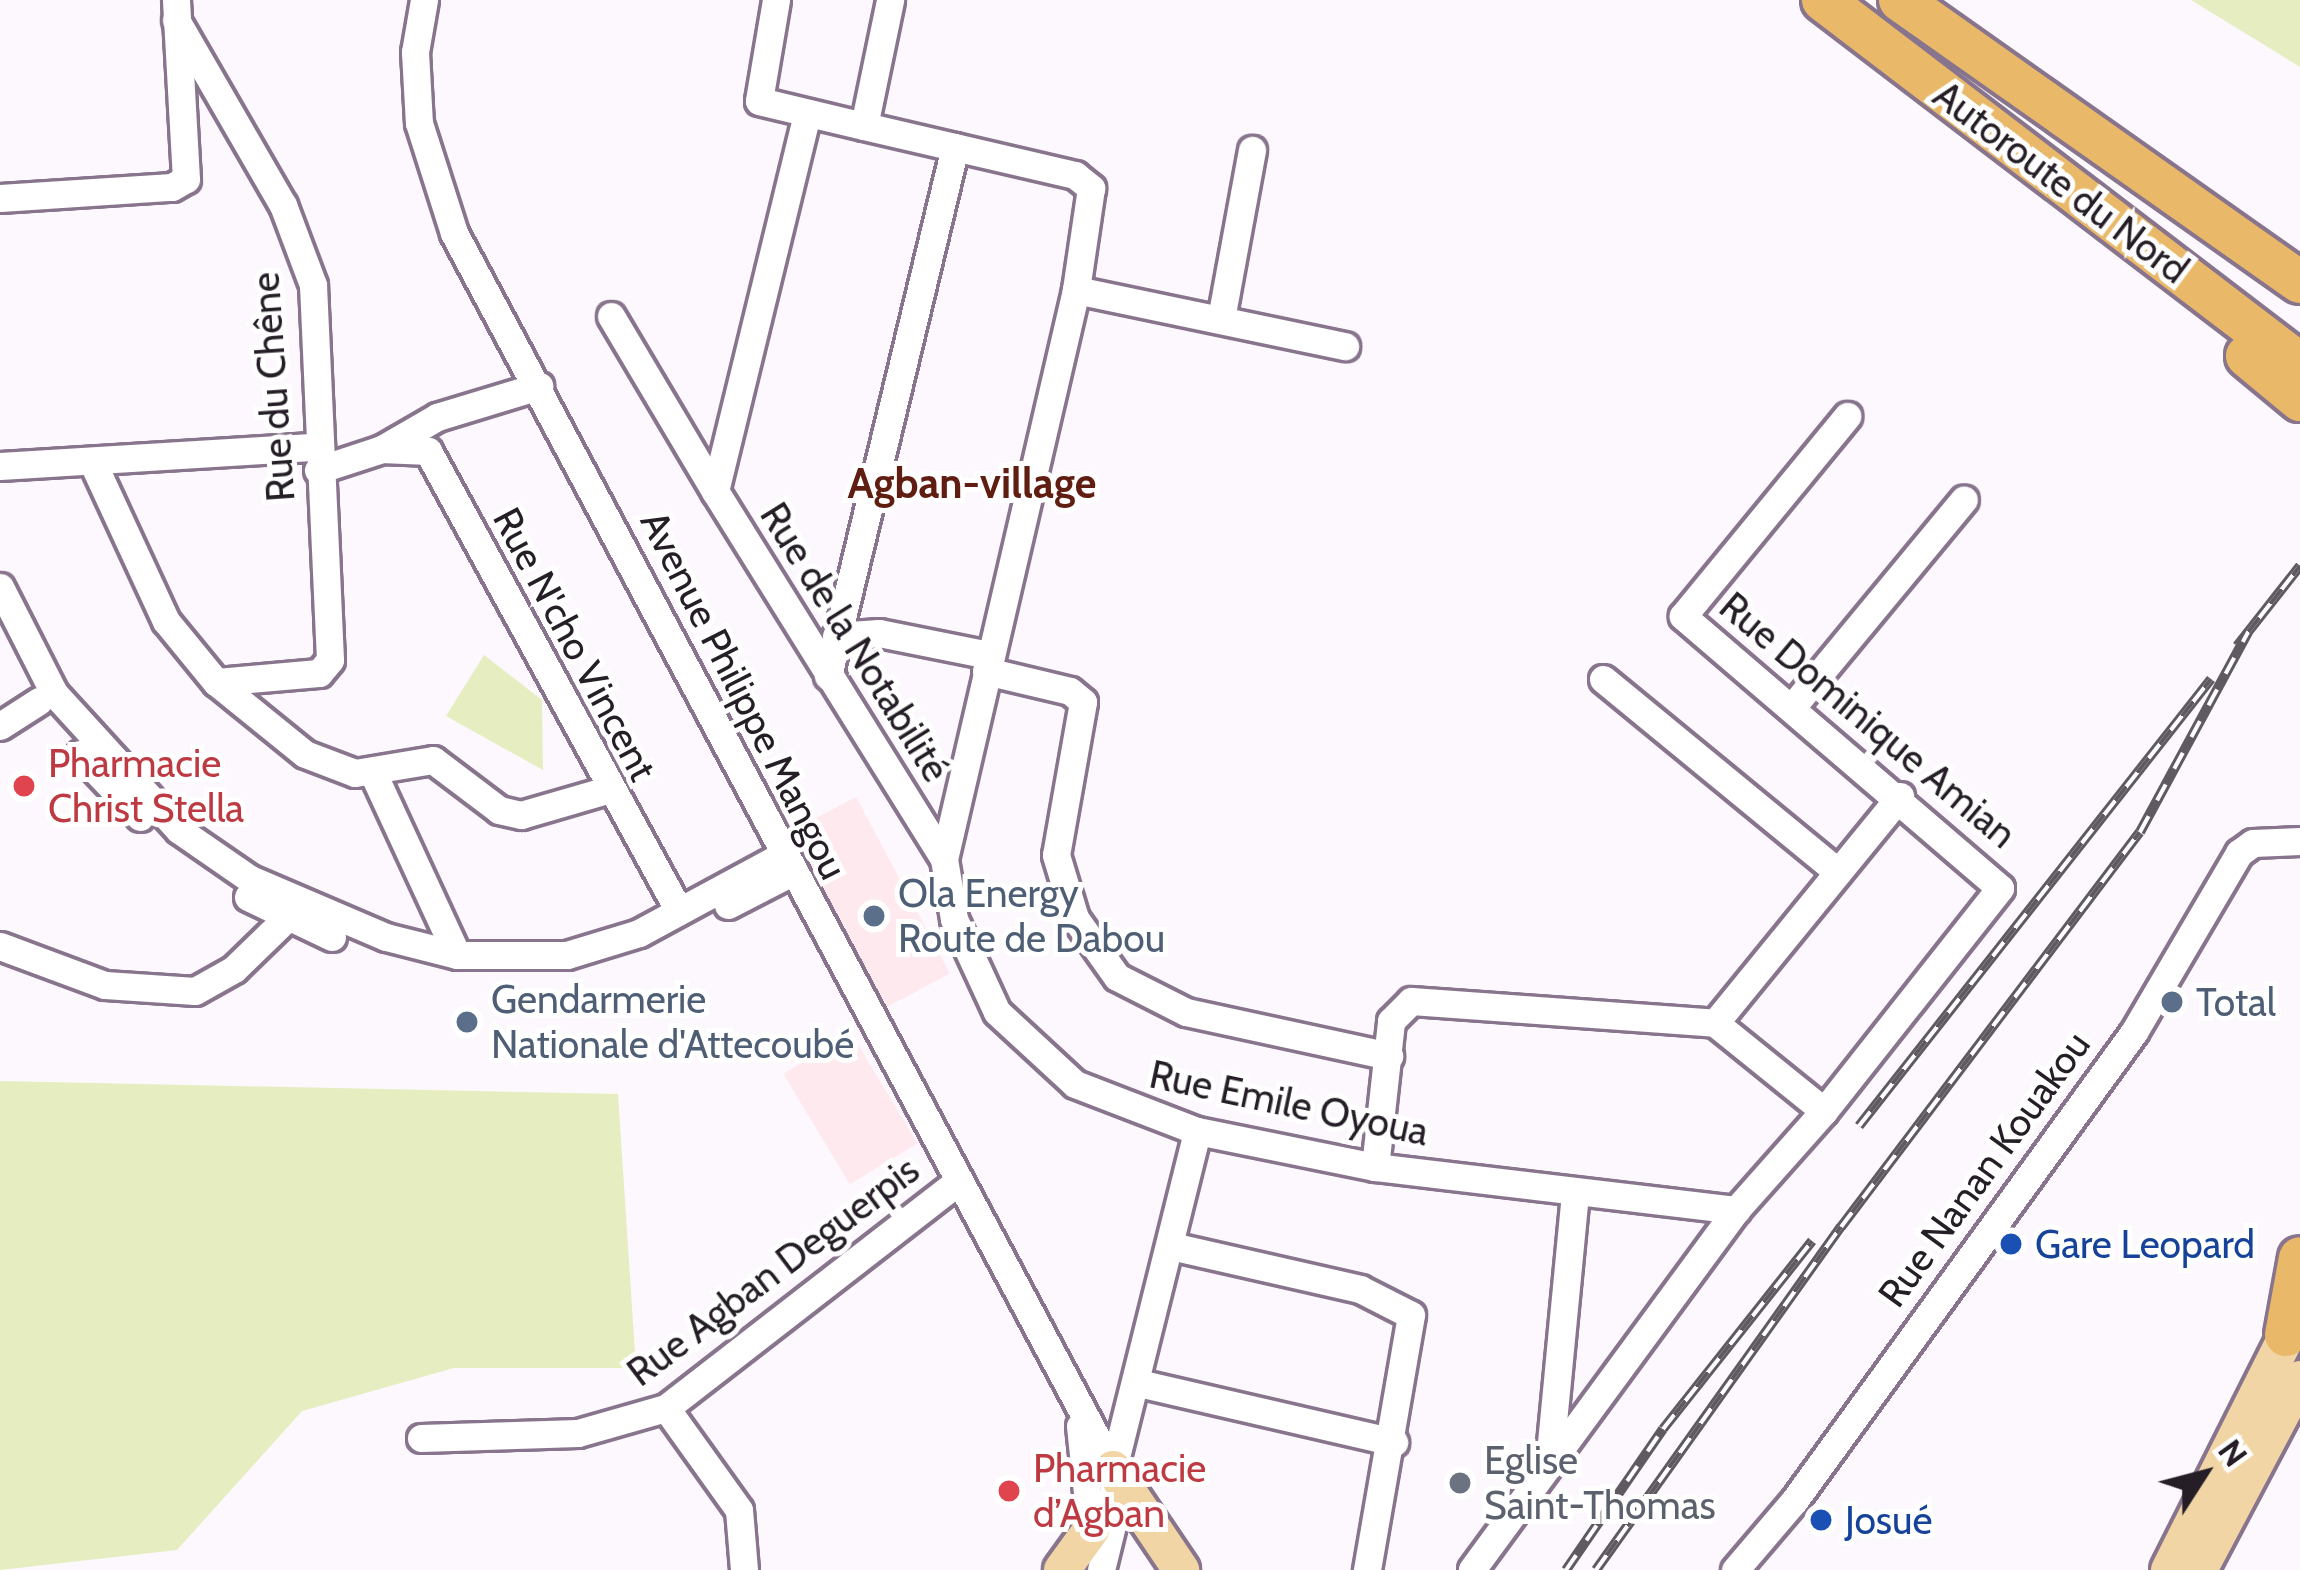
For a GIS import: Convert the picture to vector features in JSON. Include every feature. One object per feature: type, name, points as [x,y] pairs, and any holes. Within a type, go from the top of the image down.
[{"type":"highway","name":"Autoroute du Nord","points":[[1823,0],[2300,364]]},
{"type":"highway","name":"Autoroute du Nord","points":[[1900,0],[2300,282]]},
{"type":"highway","points":[[1970,53],[2300,315]]},
{"type":"highway","points":[[2025,154],[2096,235],[2300,400]]},
{"type":"highway","points":[[2293,1323],[2300,1258]]},
{"type":"main road","points":[[2169,1570],[2293,1323]]},
{"type":"main road","points":[[2199,1570],[2300,1379]]},
{"type":"main road","points":[[1113,1469],[1181,1570]]},
{"type":"main road","points":[[1062,1570],[1091,1530]]},
{"type":"street","name":"Avenue Philippe Mangou","points":[[424,0],[416,88],[432,173],[454,233],[539,386],[956,1184],[1113,1469],[1114,1517],[1100,1570]]},
{"type":"street","name":"Rue Emile Oyoua","points":[[776,0],[754,94],[766,105],[1075,175],[1091,188],[1076,290],[944,859],[973,974],[1028,1049],[1092,1093],[1197,1131],[1375,1167],[1736,1210]]},
{"type":"street","points":[[864,126],[890,0]]},
{"type":"street","points":[[0,198],[172,187],[186,178],[176,10]]},
{"type":"street","name":"Rue du Chêne","points":[[176,10],[302,247],[313,285],[317,459],[330,660],[319,673],[216,682]]},
{"type":"street","name":"Rue de la Notabilité","points":[[806,113],[715,491],[944,859]]},
{"type":"street","points":[[828,676],[955,147]]},
{"type":"street","points":[[1221,319],[1252,150]]},
{"type":"street","points":[[1076,290],[1345,346]]},
{"type":"street","points":[[610,316],[715,491]]},
{"type":"street","points":[[0,466],[317,459],[382,449],[437,417],[539,386]]},
{"type":"street","name":"Rue Dominique Amian","points":[[1824,1111],[2001,884],[1682,616],[1847,416]]},
{"type":"street","name":"Rue N'cho Vincent","points":[[382,449],[428,451],[607,790],[679,911]]},
{"type":"street","points":[[92,461],[157,606],[216,682],[305,754],[373,773],[433,760],[499,810],[521,815],[607,790]]},
{"type":"street","points":[[1793,706],[1964,499]]},
{"type":"street","points":[[0,587],[54,693],[134,788],[294,912],[458,955],[567,955],[787,863]]},
{"type":"street","points":[[0,630],[39,701],[124,803],[187,858],[392,956],[525,977],[611,964],[787,863]]},
{"type":"street","points":[[836,636],[879,633],[987,663],[1070,692],[1083,702],[1056,855],[1075,918],[1117,977],[1186,1012],[1389,1056]]},
{"type":"street","points":[[1603,680],[1838,872]]},
{"type":"street","points":[[0,726],[39,701]]},
{"type":"street","points":[[373,773],[458,955]]},
{"type":"street","points":[[1715,1023],[1900,796]]},
{"type":"street","name":"Rue Nanan Kouakou","points":[[1735,1570],[1794,1501],[2134,1032],[2239,853],[2253,844],[2300,841]]},
{"type":"street","points":[[0,946],[104,985],[195,992],[234,969],[294,912]]},
{"type":"street","points":[[1375,1167],[1391,1021],[1411,1001],[1715,1023],[1824,1111],[1736,1210],[1549,1457],[1472,1570]]},
{"type":"street","points":[[1113,1469],[1197,1131]]},
{"type":"street","name":"Rue Agban Deguerpis","points":[[422,1438],[578,1433],[666,1408],[956,1184]]},
{"type":"street","points":[[1549,1457],[1576,1193]]},
{"type":"street","points":[[1171,1246],[1360,1288],[1405,1306],[1411,1315],[1394,1442],[1367,1570]]},
{"type":"street","points":[[1138,1383],[1394,1442]]},
{"type":"street","name":"Avenue Philippe Mangou","points":[[1076,1406],[1100,1570]]},
{"type":"street","points":[[666,1408],[739,1510],[744,1570]]},
{"type":"shaded area","points":[[856,797],[950,974],[885,1008],[792,831]]},
{"type":"shaded area","points":[[851,1033],[917,1144],[850,1184],[783,1074]]},
{"type":"green space","points":[[2191,0],[2300,0],[2300,67]]},
{"type":"green space","points":[[484,655],[542,700],[543,770],[446,716]]},
{"type":"green space","points":[[0,1081],[618,1094],[636,1368],[454,1368],[302,1411],[177,1550],[0,1570]]},
{"type":"railway","points":[[2237,646],[2300,566]]},
{"type":"railway","points":[[1596,1570],[1841,1227],[2140,832],[2248,632]]},
{"type":"railway","points":[[1859,1126],[2211,679]]},
{"type":"railway","points":[[1566,1570],[1663,1429],[1812,1241]]},
{"type":"place","name":"Pharmacie Christ Stella","points":[[24,786]]},
{"type":"place","name":"Ola Energy Route de Dabou","points":[[874,916]]},
{"type":"place","name":"Total","points":[[2172,1002]]},
{"type":"place","name":"Gendarmerie Nationale d'Attecoubé","points":[[467,1022]]},
{"type":"place","name":"Gare Leopard","points":[[2011,1244]]},
{"type":"place","name":"Eglise Saint-Thomas","points":[[1460,1483]]},
{"type":"place","name":"Pharmacie d’Agban","points":[[1009,1491]]},
{"type":"place","name":"Josué","points":[[1821,1520]]},
{"type":"district","name":"Agban-village","points":[[972,483]]}]
